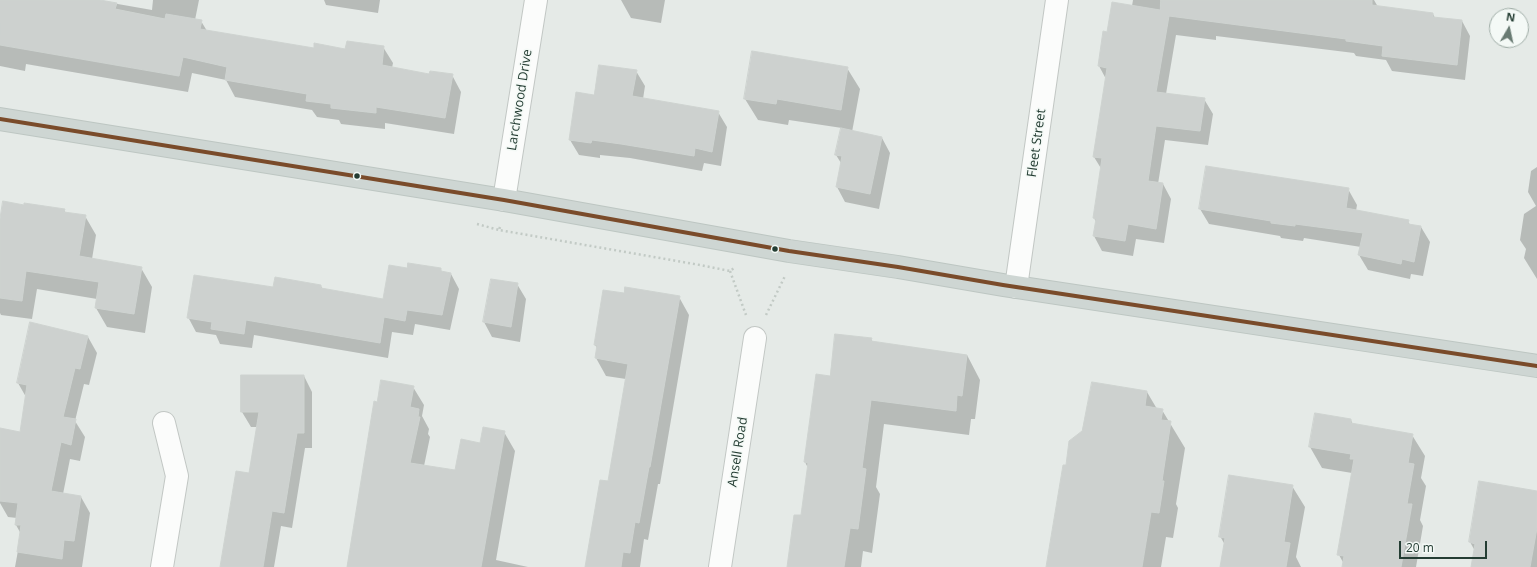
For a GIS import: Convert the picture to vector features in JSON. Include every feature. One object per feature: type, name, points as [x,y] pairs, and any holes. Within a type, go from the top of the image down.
[{"type":"main road","points":[[0,119],[504,200],[789,250],[1016,287],[1537,366]]},
{"type":"street","name":"Larchwood Drive","points":[[504,200],[536,0]]},
{"type":"street","name":"Fleet Street","points":[[1016,287],[1058,0]]},
{"type":"street","name":"Ansell Road","points":[[720,567],[755,338]]},
{"type":"street","points":[[162,567],[177,476],[164,423]]},
{"type":"path","points":[[755,338],[788,269],[789,250]]},
{"type":"path","points":[[730,271],[755,338]]},
{"type":"building","points":[[0,0],[100,0],[117,3],[115,9],[165,19],[166,14],[202,20],[200,29],[314,48],[314,43],[345,49],[347,41],[384,46],[382,65],[429,74],[430,71],[453,74],[445,118],[376,107],[376,113],[331,108],[331,104],[306,101],[307,94],[225,80],[227,67],[183,57],[179,76],[0,45]]},
{"type":"building","points":[[1161,0],[1372,0],[1372,5],[1433,13],[1433,17],[1462,20],[1457,65],[1382,56],[1383,46],[1346,41],[1346,39],[1169,16],[1156,92],[1205,98],[1200,131],[1156,126],[1148,181],[1163,183],[1156,229],[1128,224],[1125,241],[1093,236],[1096,219],[1093,218],[1102,158],[1093,157],[1107,68],[1098,66],[1103,31],[1107,32],[1112,2],[1160,10]]},
{"type":"building","points":[[752,51],[848,67],[841,110],[777,99],[776,104],[744,99]]},
{"type":"building","points":[[599,65],[637,70],[632,96],[719,111],[712,152],[695,148],[694,156],[592,140],[591,143],[569,140],[576,92],[594,95]]},
{"type":"building","points":[[841,128],[882,137],[870,194],[836,187],[842,156],[835,155]]},
{"type":"building","points":[[1206,166],[1349,188],[1346,208],[1409,220],[1408,224],[1421,226],[1414,262],[1402,259],[1401,264],[1358,255],[1363,233],[1295,224],[1295,226],[1271,223],[1271,221],[1199,209]]},
{"type":"building","points":[[3,201],[24,205],[24,203],[65,209],[64,212],[86,215],[79,256],[142,267],[134,314],[95,308],[99,282],[26,271],[22,301],[0,298],[0,219]]},
{"type":"building","points":[[408,263],[441,268],[441,271],[451,273],[442,315],[407,310],[405,321],[384,317],[380,343],[246,320],[244,334],[211,329],[212,322],[187,318],[194,275],[273,287],[275,277],[321,285],[321,288],[383,299],[389,265],[407,268]]},
{"type":"building","points":[[491,279],[518,283],[511,327],[483,322]]},
{"type":"building","points":[[625,287],[680,296],[650,467],[639,523],[635,522],[630,553],[623,552],[621,567],[585,567],[600,480],[608,481],[628,364],[595,358],[597,345],[594,345],[603,290],[624,293]]},
{"type":"building","points":[[30,322],[88,336],[80,369],[75,368],[63,417],[76,419],[71,445],[61,442],[51,491],[81,496],[74,541],[64,540],[62,559],[17,552],[21,525],[15,525],[18,503],[0,501],[0,428],[20,432],[27,385],[17,383]]},
{"type":"building","points":[[835,334],[872,338],[871,341],[967,355],[962,396],[957,395],[956,411],[871,400],[862,468],[866,469],[858,529],[850,528],[844,567],[787,567],[794,515],[801,515],[808,463],[804,462],[816,374],[830,376]]},
{"type":"building","points":[[241,375],[304,375],[304,433],[297,433],[284,513],[272,511],[263,567],[220,567],[236,471],[249,473],[259,412],[241,412]]},
{"type":"building","points":[[381,380],[414,386],[410,407],[419,409],[418,417],[420,417],[410,463],[455,470],[461,439],[480,443],[483,427],[505,431],[481,567],[347,567],[374,401],[377,402]]},
{"type":"building","points":[[1092,382],[1147,391],[1145,406],[1163,409],[1161,420],[1171,421],[1159,513],[1151,512],[1142,567],[1046,567],[1063,465],[1066,465],[1069,441],[1082,431]]},
{"type":"building","points":[[1315,413],[1351,419],[1351,423],[1413,434],[1408,463],[1414,464],[1407,504],[1412,504],[1401,567],[1342,567],[1344,556],[1337,555],[1354,459],[1350,459],[1351,454],[1309,447]]},
{"type":"building","points":[[1229,475],[1293,485],[1284,542],[1290,543],[1286,567],[1220,567],[1225,538],[1219,537]]},
{"type":"building","points":[[1479,481],[1537,491],[1537,528],[1530,567],[1471,567],[1475,544],[1469,542]]},
{"type":"transit line","points":[[0,119],[504,200],[789,251],[1537,366]]}]
